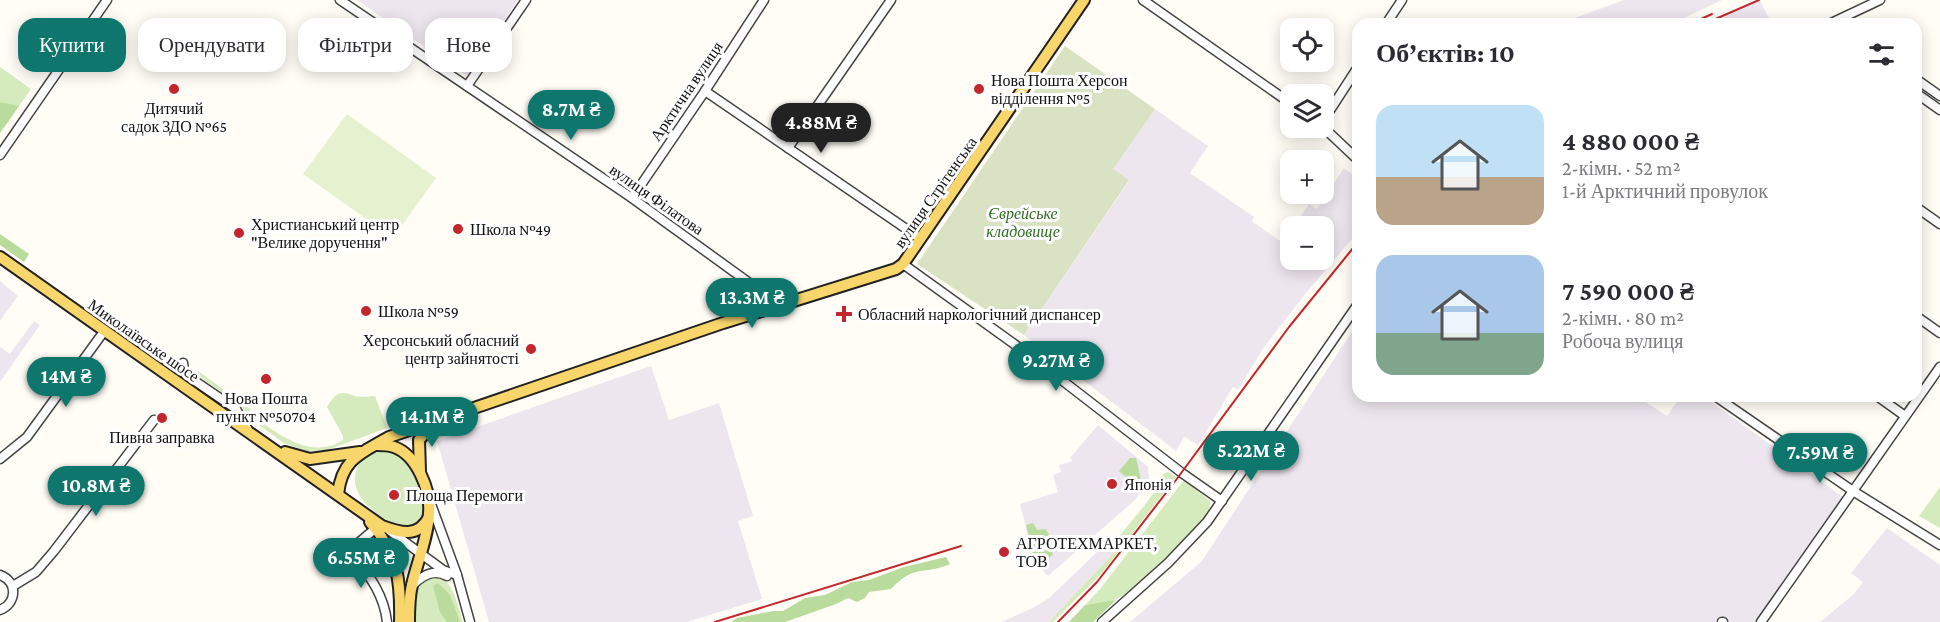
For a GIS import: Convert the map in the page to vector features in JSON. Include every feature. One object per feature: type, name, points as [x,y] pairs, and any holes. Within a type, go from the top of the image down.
[{"type":"main road","name":"вулиця Стрітенська","points":[[376,445],[389,437],[439,419],[894,269],[903,264],[1084,0]]},
{"type":"main road","name":"Миколаївське шосе","points":[[0,256],[338,494]]},
{"type":"main road","name":"вулиця Стрітенська","points":[[420,475],[419,440],[439,419]]},
{"type":"main road","points":[[409,622],[411,587],[429,517],[427,495],[420,475],[404,453],[396,447],[376,445],[361,452],[349,464],[339,484],[338,494],[379,527],[400,533],[411,533],[422,527],[429,517]]},
{"type":"main road","name":"Миколаївське шосе","points":[[272,447],[310,459],[361,452]]},
{"type":"main road","points":[[379,527],[397,568],[400,622]]},
{"type":"street","points":[[0,155],[106,0]]},
{"type":"street","name":"вулиця Філатова","points":[[340,0],[632,198],[766,295],[771,308]]},
{"type":"street","points":[[467,86],[526,0]]},
{"type":"street","name":"Арктична вулиця","points":[[632,198],[764,0]]},
{"type":"street","points":[[789,148],[891,0]]},
{"type":"street","points":[[1143,0],[1280,96]]},
{"type":"street","points":[[1390,18],[1402,0]]},
{"type":"street","points":[[1850,18],[1880,0]]},
{"type":"street","points":[[1334,104],[1352,77]]},
{"type":"street","points":[[1922,83],[1940,96]]},
{"type":"street","points":[[705,91],[921,239]]},
{"type":"street","points":[[1922,97],[1940,110]]},
{"type":"street","points":[[1334,137],[1352,154]]},
{"type":"street","points":[[1922,211],[1940,224]]},
{"type":"street","points":[[903,264],[1028,354],[1182,473],[1222,501]]},
{"type":"street","points":[[1102,622],[1193,538],[1222,501],[1352,313]]},
{"type":"street","points":[[1922,320],[1940,333]]},
{"type":"street","points":[[0,459],[27,437],[105,330]]},
{"type":"street","points":[[183,363],[184,370],[189,377],[236,410],[248,430]]},
{"type":"street","points":[[1922,392],[1940,367]]},
{"type":"street","points":[[1724,402],[1853,491],[1940,545]]},
{"type":"street","points":[[1885,402],[1905,416]]},
{"type":"street","points":[[1761,622],[1915,402]]},
{"type":"street","points":[[13,586],[36,572],[54,551],[154,420]]},
{"type":"street","points":[[427,495],[470,622]]},
{"type":"street","points":[[387,622],[383,600],[350,550],[379,527],[453,576]]},
{"type":"street","points":[[411,587],[423,576],[434,572],[453,576]]},
{"type":"street","points":[[0,574],[6,577],[13,586],[14,592],[10,603],[0,610]]},
{"type":"shaded area","points":[[357,0],[518,0],[506,18],[425,18],[425,47],[413,39],[413,18],[383,18]]},
{"type":"shaded area","points":[[1624,0],[1722,0],[1684,18],[1574,18]]},
{"type":"shaded area","points":[[1760,1],[1769,18],[1722,18]]},
{"type":"shaded area","points":[[1155,109],[1208,146],[1190,173],[1254,217],[1252,221],[1280,241],[1280,270],[1326,270],[1264,347],[1238,390],[1233,387],[1198,445],[1184,437],[1176,451],[1024,335],[1129,181],[1112,169]]},
{"type":"shaded area","points":[[1344,168],[1352,174],[1352,239],[1334,260],[1334,216],[1301,216],[1309,204],[1317,209],[1320,204],[1334,204],[1334,183]]},
{"type":"shaded area","points":[[0,281],[18,296],[0,321]]},
{"type":"shaded area","points":[[34,321],[40,325],[0,382],[0,347],[10,354]]},
{"type":"shaded area","points":[[1352,332],[1352,402],[1645,402],[1667,416],[1677,402],[1711,402],[1843,497],[1755,622],[1729,622],[1719,617],[1715,622],[1130,622],[1202,561]]},
{"type":"shaded area","points":[[651,366],[669,420],[719,403],[753,516],[738,521],[762,599],[687,622],[489,622],[437,441]]},
{"type":"shaded area","points":[[1098,425],[1148,467],[1149,479],[1135,500],[1048,576],[1035,563],[1020,504],[1058,492],[1053,475],[1061,472],[1059,465],[1073,461],[1070,458]]},
{"type":"shaded area","points":[[1887,528],[1940,565],[1940,622],[1820,622],[1854,594],[1863,582],[1851,573]]},
{"type":"shaded area","points":[[1114,536],[1122,544],[1049,622],[1001,622],[1049,598]]},
{"type":"green space","name":"Єврейське кладовище","points":[[1065,46],[1155,109],[1113,169],[1129,180],[1024,335],[917,264]]},
{"type":"green space","points":[[0,67],[31,89],[0,133]]},
{"type":"green space","points":[[0,102],[19,106],[0,133]]},
{"type":"green space","points":[[347,114],[436,178],[393,238],[303,174]]},
{"type":"green space","points":[[0,234],[29,254],[24,262],[0,245]]},
{"type":"green space","points":[[198,371],[250,409],[250,414],[271,429],[306,446],[330,446],[343,440],[327,407],[341,393],[359,397],[375,396],[387,428],[327,450],[306,451],[284,443],[249,418],[243,408],[198,375]]},
{"type":"green space","points":[[388,451],[396,454],[410,467],[420,485],[425,511],[416,527],[400,529],[392,524],[367,505],[356,488],[357,468],[362,460],[374,453]]},
{"type":"green space","points":[[1130,458],[1136,458],[1141,480],[1134,485],[1119,471]]},
{"type":"green space","points":[[1168,472],[1176,477],[1102,573],[1053,622],[1049,622],[1122,544],[1117,539],[1157,488],[1163,474]]},
{"type":"green space","points":[[1184,480],[1210,501],[1201,523],[1156,569],[1126,593],[1117,599],[1085,605],[1101,588]]},
{"type":"green space","points":[[1940,487],[1940,528],[1919,516]]},
{"type":"green space","points":[[1033,523],[1037,530],[1045,529],[1049,534],[1044,543],[1038,545],[1040,550],[1050,548],[1053,554],[1040,568],[1035,563],[1026,525]]},
{"type":"green space","points":[[946,557],[950,564],[913,573],[891,589],[869,592],[865,598],[857,602],[848,598],[785,622],[731,622],[737,618],[783,611],[805,598],[825,595],[852,582],[869,580],[904,567]]},
{"type":"green space","points":[[438,576],[452,589],[463,622],[415,622],[415,599],[419,586],[429,578]]},
{"type":"green space","points":[[438,583],[450,595],[460,622],[447,622],[440,612],[433,586]]},
{"type":"green space","points":[[1116,600],[1093,622],[1069,622],[1085,605]]},
{"type":"railway","points":[[1718,18],[1759,0]]},
{"type":"railway","points":[[1703,18],[1712,14]]},
{"type":"railway","points":[[1058,622],[1097,582],[1289,327],[1352,249]]},
{"type":"railway","points":[[715,622],[961,546]]},
{"type":"place","name":"Дитячий садок ЗДО №65","points":[[174,89]]},
{"type":"place","name":"Нова Пошта Херсон відділення №5","points":[[979,89]]},
{"type":"place","name":"Школа №49","points":[[458,229]]},
{"type":"place","name":"Христианський центр \"Велике доручення\"","points":[[239,233]]},
{"type":"place","name":"Школа №59","points":[[366,311]]},
{"type":"place","name":"Обласний наркологічний диспансер","points":[[844,314]]},
{"type":"place","name":"Херсонський обласний центр зайнятості","points":[[531,349]]},
{"type":"place","name":"Нова Пошта пункт №50704","points":[[266,379]]},
{"type":"place","name":"Пивна заправка","points":[[162,418]]},
{"type":"place","name":"Японія","points":[[1112,484]]},
{"type":"place","name":"Площа Перемоги","points":[[394,495]]},
{"type":"place","name":"АГРОТЕХМАРКЕТ, ТОВ","points":[[1004,552]]}]
